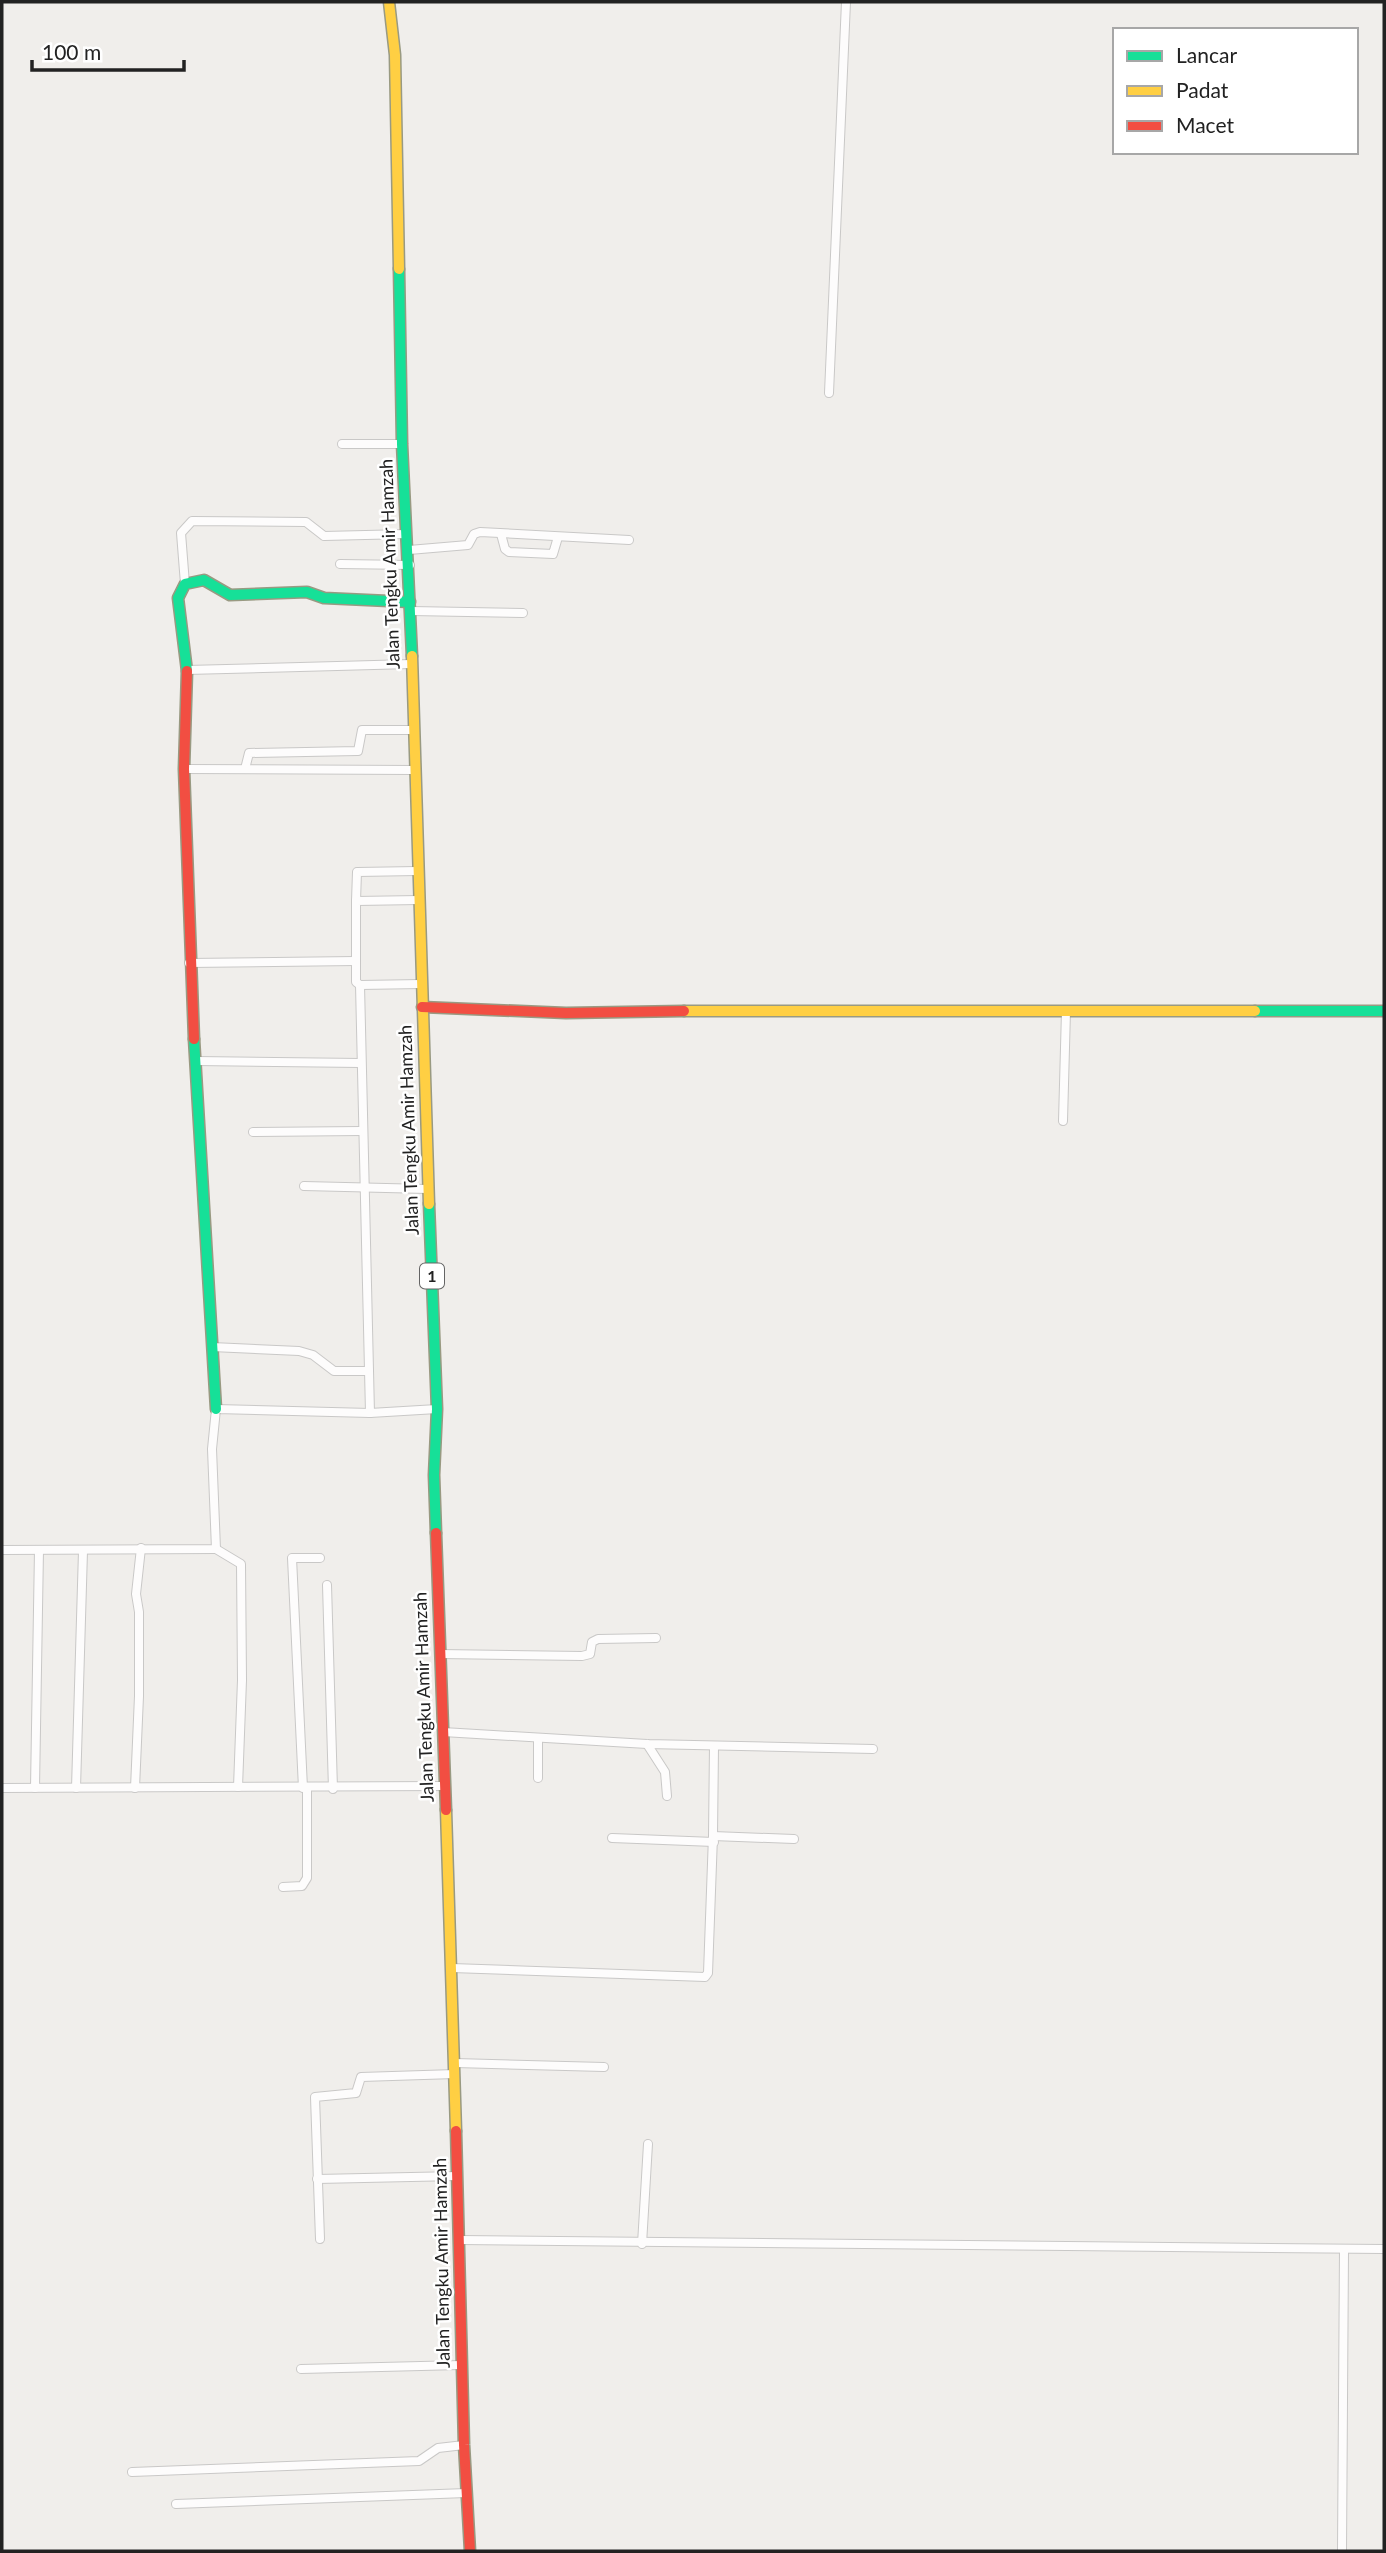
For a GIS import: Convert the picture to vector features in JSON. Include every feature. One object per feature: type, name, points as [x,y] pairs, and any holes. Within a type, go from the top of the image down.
[{"type":"main road","name":"Jalan Tengku Amir Hamzah","points":[[389,2],[395,55],[402,444],[410,565],[427,1189],[437,1409],[433,1475],[452,1968],[461,2365],[470,2551]]},
{"type":"main road","points":[[216,1409],[189,963],[184,769],[187,670],[178,598],[185,584],[204,580],[230,595],[307,592],[324,598],[410,606]]},
{"type":"main road","points":[[422,1007],[566,1013],[830,1009],[1384,1011]]},
{"type":"street","points":[[829,393],[846,2]]},
{"type":"street","points":[[342,444],[402,444]]},
{"type":"street","points":[[185,584],[181,533],[192,521],[306,522],[324,536],[407,534]]},
{"type":"street","points":[[409,550],[468,545],[474,534],[480,532],[629,540]]},
{"type":"street","points":[[501,534],[505,549],[509,552],[553,554],[558,537]]},
{"type":"street","points":[[340,564],[410,565]]},
{"type":"street","points":[[410,606],[523,613]]},
{"type":"street","points":[[187,670],[411,664]]},
{"type":"street","points":[[245,769],[249,753],[358,751],[362,730],[414,730]]},
{"type":"street","points":[[184,769],[415,771]]},
{"type":"street","points":[[370,1413],[360,985],[356,982],[357,872],[417,871]]},
{"type":"street","points":[[356,901],[419,900]]},
{"type":"street","points":[[189,963],[356,961]]},
{"type":"street","points":[[360,985],[421,984]]},
{"type":"street","points":[[1063,1121],[1066,1011]]},
{"type":"street","points":[[196,1061],[361,1063]]},
{"type":"street","points":[[253,1132],[362,1131]]},
{"type":"street","points":[[304,1186],[427,1189]]},
{"type":"street","points":[[212,1347],[299,1351],[313,1355],[334,1371],[369,1371]]},
{"type":"street","points":[[216,1549],[212,1449],[216,1409],[370,1413],[437,1409]]},
{"type":"street","points":[[135,1788],[139,1696],[139,1612],[136,1594],[141,1548]]},
{"type":"street","points":[[2,1550],[216,1549],[241,1564],[242,1680],[238,1787]]},
{"type":"street","points":[[35,1788],[39,1550]]},
{"type":"street","points":[[76,1788],[83,1551]]},
{"type":"street","points":[[283,1887],[302,1886],[307,1878],[305,1789],[292,1558],[320,1558]]},
{"type":"street","points":[[327,1585],[333,1789]]},
{"type":"street","points":[[440,1654],[582,1656],[590,1654],[592,1642],[598,1639],[656,1638]]},
{"type":"street","points":[[443,1732],[648,1744],[873,1749]]},
{"type":"street","points":[[538,1738],[538,1779]]},
{"type":"street","points":[[648,1744],[665,1772],[667,1796]]},
{"type":"street","points":[[452,1968],[705,1977],[708,1973],[714,1839],[714,1746]]},
{"type":"street","points":[[2,1788],[333,1789],[445,1786]]},
{"type":"street","points":[[612,1838],[793,1839]]},
{"type":"street","points":[[320,2239],[315,2097],[356,2093],[361,2077],[455,2068],[604,2067]]},
{"type":"street","points":[[642,2244],[649,2144]]},
{"type":"street","points":[[317,2179],[458,2176]]},
{"type":"street","points":[[460,2240],[642,2244],[1384,2249]]},
{"type":"street","points":[[1342,2551],[1344,2250]]},
{"type":"street","points":[[301,2369],[461,2365]]},
{"type":"street","points":[[132,2472],[419,2461],[438,2448],[464,2445]]},
{"type":"street","points":[[176,2504],[466,2493]]},
{"type":"traffic: fast","points":[[399,269],[402,444],[412,656]]},
{"type":"traffic: fast","points":[[187,671],[178,598],[185,584],[204,580],[230,595],[307,592],[324,598],[410,602]]},
{"type":"traffic: fast","points":[[1255,1011],[1384,1011]]},
{"type":"traffic: fast","points":[[194,1039],[216,1409]]},
{"type":"traffic: fast","points":[[429,1204],[437,1409],[434,1475],[436,1533]]},
{"type":"traffic: slow","points":[[389,2],[395,55],[399,269]]},
{"type":"traffic: slow","points":[[412,656],[429,1204]]},
{"type":"traffic: slow","points":[[684,1011],[1255,1011]]},
{"type":"traffic: slow","points":[[446,1810],[456,2131]]},
{"type":"traffic: jam","points":[[187,671],[184,769],[194,1039]]},
{"type":"traffic: jam","points":[[422,1007],[566,1013],[684,1011]]},
{"type":"traffic: jam","points":[[436,1533],[446,1810]]},
{"type":"traffic: jam","points":[[456,2131],[464,2445],[470,2551]]}]
